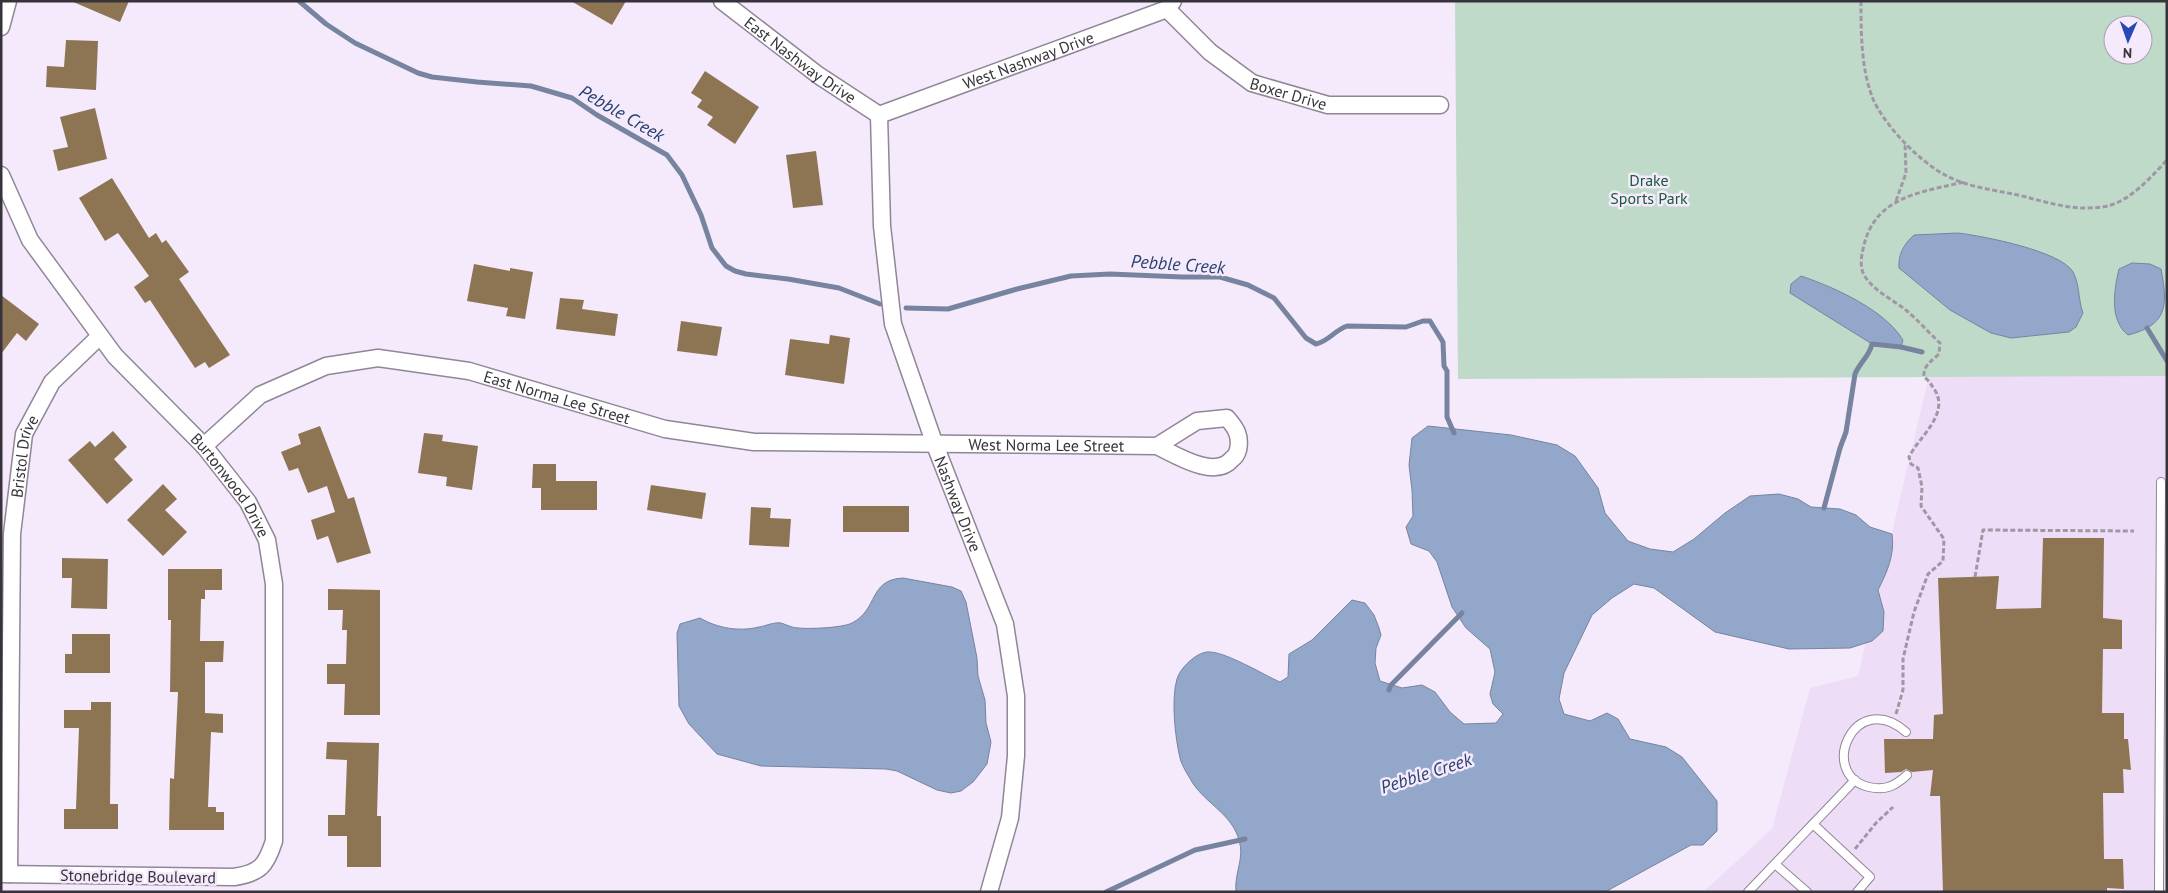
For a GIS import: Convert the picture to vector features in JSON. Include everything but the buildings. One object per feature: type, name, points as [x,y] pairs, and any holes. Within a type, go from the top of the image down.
[{"type":"street","points":[[1,26],[8,1]]},
{"type":"street","name":"East Nashway Drive","points":[[722,1],[818,75],[879,115]]},
{"type":"street","name":"West Nashway Drive","points":[[879,115],[1170,5]]},
{"type":"street","name":"Boxer Drive","points":[[1170,5],[1210,52],[1252,83],[1328,105],[1440,105]]},
{"type":"street","name":"Nashway Drive","points":[[879,115],[882,226],[893,324],[935,445],[1005,624],[1016,696],[1016,756],[1010,818],[989,892]]},
{"type":"street","name":"Burtonwood Drive","points":[[1,174],[30,240],[115,356],[204,446],[248,502],[267,540],[274,584],[274,841],[268,860]]},
{"type":"street","name":"Bristol Drive","points":[[5,874],[12,534],[24,434],[52,382],[100,336]]},
{"type":"street","name":"East Norma Lee Street","points":[[204,446],[260,395],[326,366],[378,358],[469,371],[665,430],[754,442],[935,445]]},
{"type":"street","name":"West Norma Lee Street","points":[[935,445],[1157,446],[1190,462],[1216,468],[1227,465],[1238,454],[1240,441],[1236,428],[1227,418],[1197,421],[1157,446]]},
{"type":"street","name":"Stonebridge Boulevard","points":[[5,874],[234,877],[253,874],[268,860]]},
{"type":"lane","points":[[2159,892],[2161,482]]},
{"type":"lane","points":[[1906,732],[1892,722],[1875,719],[1864,722],[1854,728],[1847,738],[1844,760],[1848,771],[1855,780],[1865,786],[1882,788],[1898,783],[1907,775]]},
{"type":"lane","points":[[1748,892],[1855,780]]},
{"type":"lane","points":[[1813,824],[1870,878],[1857,892]]},
{"type":"lane","points":[[1775,864],[1807,892]]},
{"type":"path","points":[[1861,1],[1862,50],[1866,76],[1873,99],[1888,122],[1905,142],[1931,166],[1946,175],[1964,182],[2064,206],[2098,207],[2111,205],[2121,200],[2154,174],[2167,160]]},
{"type":"path","points":[[1896,202],[1906,173],[1905,142]]},
{"type":"path","points":[[1892,722],[1900,705],[1903,690],[1903,659],[1914,612],[1928,574],[1943,561],[1944,539],[1921,506],[1922,487],[1918,468],[1911,464],[1909,458],[1937,413],[1938,397],[1928,379],[1924,377],[1924,372],[1925,367],[1939,354],[1940,344],[1907,311],[1882,293],[1864,275],[1862,267],[1867,235],[1877,217],[1896,202],[1914,194],[1964,182]]},
{"type":"path","points":[[1975,577],[1983,530],[2134,530]]},
{"type":"path","points":[[1849,858],[1876,823],[1893,807]]},
{"type":"shaded area","points":[[1929,376],[2167,376],[2167,892],[1703,892],[1772,829],[1810,688],[1858,676]]},
{"type":"green space","name":"Drake Sports Park","points":[[1455,1],[2167,1],[2167,376],[1458,379]]},
{"type":"water","points":[[1958,233],[1985,237],[2038,251],[2066,264],[2075,277],[2083,313],[2076,327],[2069,332],[2011,338],[1991,333],[1950,310],[1899,268],[1902,250],[1914,235]]},
{"type":"water","points":[[2132,263],[2150,264],[2161,269],[2164,303],[2162,312],[2151,326],[2128,335],[2118,321],[2114,304],[2119,269]]},
{"type":"water","points":[[1801,276],[1828,286],[1872,309],[1895,329],[1903,340],[1901,347],[1872,344],[1790,293],[1791,284]]},
{"type":"water","points":[[1428,426],[1511,435],[1557,445],[1575,456],[1598,488],[1605,513],[1628,541],[1650,549],[1673,552],[1694,539],[1725,513],[1750,496],[1779,494],[1798,499],[1811,507],[1840,509],[1856,515],[1870,527],[1892,534],[1891,556],[1878,590],[1884,612],[1883,631],[1872,641],[1850,648],[1789,649],[1715,632],[1654,588],[1634,584],[1612,598],[1592,615],[1564,673],[1559,699],[1564,714],[1590,721],[1607,713],[1618,719],[1630,739],[1666,747],[1682,757],[1717,801],[1717,831],[1703,845],[1691,845],[1605,892],[1236,892],[1236,878],[1241,847],[1236,831],[1225,816],[1204,797],[1192,782],[1182,764],[1178,749],[1174,718],[1175,687],[1181,670],[1193,658],[1203,653],[1214,652],[1280,682],[1288,677],[1289,654],[1312,640],[1352,600],[1365,603],[1374,615],[1379,628],[1381,635],[1376,648],[1375,663],[1380,681],[1402,688],[1422,685],[1435,692],[1450,712],[1464,724],[1496,723],[1503,714],[1493,704],[1490,694],[1495,672],[1490,649],[1466,628],[1452,607],[1437,562],[1429,551],[1411,544],[1406,527],[1413,516],[1409,465],[1412,438]]},
{"type":"water","points":[[903,578],[952,587],[961,591],[966,602],[977,658],[978,676],[985,700],[986,723],[991,742],[987,764],[973,782],[961,791],[951,793],[937,790],[897,771],[886,769],[761,766],[717,754],[689,724],[679,706],[677,633],[680,624],[700,618],[721,627],[736,629],[778,623],[804,628],[847,625],[861,617],[884,584]]},
{"type":"waterway","name":"Pebble Creek","points":[[299,1],[326,24],[355,43],[418,73],[432,77],[531,86],[572,98],[597,115],[667,155],[682,175],[701,215],[712,248],[726,266],[746,274],[839,288],[880,304]]},
{"type":"waterway","name":"Pebble Creek","points":[[906,308],[948,309],[1071,276],[1110,274],[1220,277],[1248,285],[1274,298],[1306,338],[1316,344],[1347,326],[1406,327],[1423,321],[1430,321],[1443,342],[1444,366],[1447,371],[1447,417],[1454,433]]},
{"type":"waterway","points":[[2147,328],[2167,361]]},
{"type":"waterway","points":[[1824,508],[1846,432],[1855,374],[1872,344],[1901,347],[1922,352]]},
{"type":"waterway","name":"Pebble Creek","points":[[1389,690],[1391,685],[1462,613]]},
{"type":"waterway","name":"Pebble Creek","points":[[1106,892],[1195,850],[1245,839]]}]
